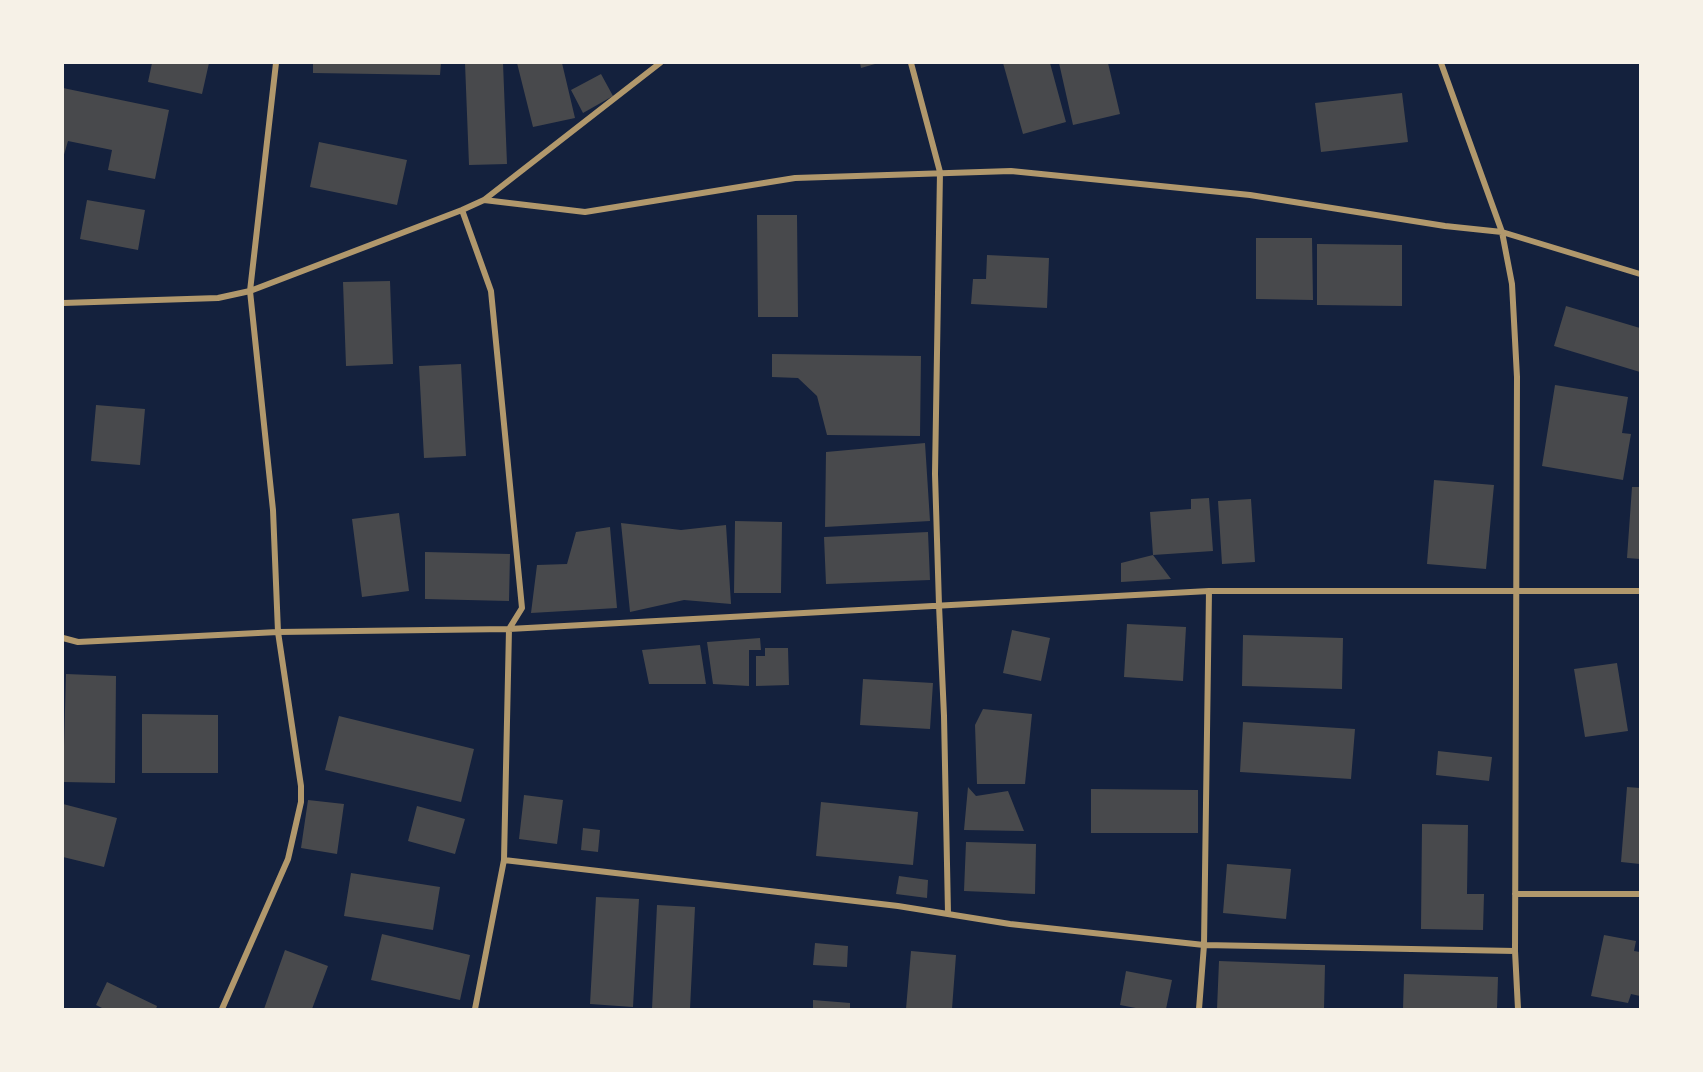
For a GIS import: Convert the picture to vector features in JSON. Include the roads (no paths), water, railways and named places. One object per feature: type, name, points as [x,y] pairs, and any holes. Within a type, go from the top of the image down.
[{"type":"street","points":[[222,1009],[288,859],[301,802],[301,786],[278,632],[273,510],[250,291],[276,63]]},
{"type":"street","points":[[63,303],[218,298],[250,291],[462,210],[484,200],[660,63]]},
{"type":"street","points":[[911,63],[940,172],[935,474],[944,716],[948,913]]},
{"type":"street","points":[[1442,63],[1502,232],[1512,284],[1516,377],[1515,951],[1518,1009]]},
{"type":"street","points":[[484,200],[585,212],[795,178],[1011,171],[1250,195],[1445,226],[1502,232],[1640,274]]},
{"type":"street","points":[[462,210],[491,291],[522,608],[509,629],[504,860],[475,1009]]},
{"type":"street","points":[[1199,1009],[1204,945],[1209,591]]},
{"type":"street","points":[[63,638],[78,642],[278,632],[509,629],[1209,591],[1640,591]]},
{"type":"street","points":[[504,860],[948,913],[1010,924],[1204,945],[1515,951]]},
{"type":"street","points":[[1515,894],[1640,894]]}]
